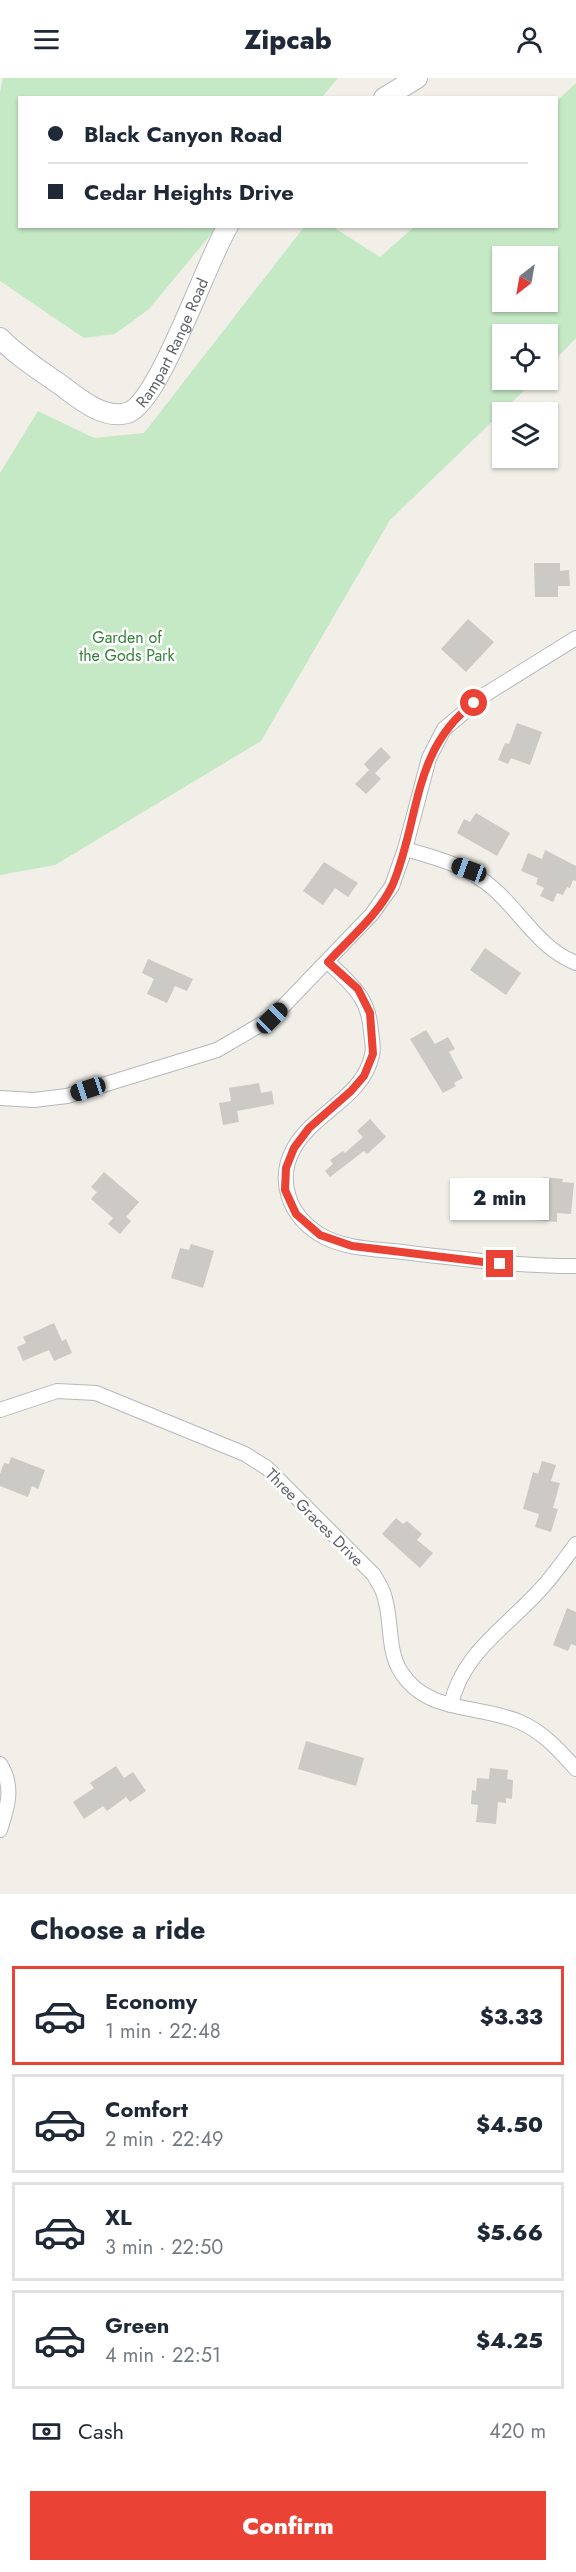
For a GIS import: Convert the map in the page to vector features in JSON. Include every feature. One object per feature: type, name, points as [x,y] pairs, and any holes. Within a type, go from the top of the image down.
[{"type":"street","points":[[387,96],[417,78]]},
{"type":"street","name":"Rampart Range Road","points":[[0,338],[81,400],[105,413],[128,413],[147,398],[160,375],[202,278],[227,228]]},
{"type":"street","points":[[0,1098],[34,1100],[67,1096],[217,1050],[272,1018],[372,914],[392,886],[405,849],[429,758],[444,729],[486,694],[576,638]]},
{"type":"street","points":[[405,849],[469,870],[493,887],[548,946],[576,963]]},
{"type":"street","points":[[328,962],[358,989],[370,1013],[373,1054],[364,1076],[351,1091],[309,1128],[294,1148],[286,1168],[285,1190],[296,1214],[320,1235],[352,1246],[500,1264],[576,1266]]},
{"type":"street","name":"Three Graces Drive","points":[[0,1410],[57,1391],[96,1394],[209,1437],[259,1463],[374,1575],[384,1593],[392,1647],[399,1670],[414,1690],[432,1701],[520,1722],[558,1749],[576,1769]]},
{"type":"street","points":[[451,1705],[455,1687],[467,1663],[540,1591],[576,1544]]},
{"type":"street","points":[[0,1764],[10,1783],[8,1802],[0,1830]]},
{"type":"green space","points":[[3,78],[338,78],[323,96],[18,96],[18,228],[216,228],[149,309],[115,334],[84,338],[0,281],[0,92]]},
{"type":"green space","name":"Garden of the Gods Park","points":[[576,83],[576,338],[558,357],[558,324],[492,324],[492,390],[525,390],[512,402],[492,402],[492,422],[390,520],[261,741],[55,865],[0,875],[0,473],[38,411],[94,438],[144,433],[303,228],[335,228],[380,257],[413,228],[558,228],[558,100]]},
{"type":"building","points":[[534,563],[560,563],[560,571],[569,570],[570,586],[558,586],[558,597],[535,597]]},
{"type":"building","points":[[468,619],[494,642],[466,672],[441,649]]},
{"type":"building","points":[[517,723],[542,732],[530,765],[511,758],[508,764],[498,760],[505,743],[509,744]]},
{"type":"building","points":[[381,747],[391,757],[375,773],[381,779],[366,794],[355,784],[369,770],[364,764]]},
{"type":"building","points":[[476,813],[510,833],[497,856],[457,833],[464,819],[470,822]]},
{"type":"building","points":[[545,850],[576,866],[576,881],[573,880],[570,888],[567,887],[563,895],[557,893],[553,902],[540,896],[544,888],[536,884],[538,878],[521,871],[528,853],[542,859]]},
{"type":"building","points":[[324,862],[358,883],[348,897],[335,888],[323,905],[303,891]]},
{"type":"building","points":[[485,948],[521,973],[506,995],[470,970]]},
{"type":"building","points":[[148,959],[193,979],[187,991],[175,986],[167,1003],[147,994],[154,979],[142,973]]},
{"type":"building","points":[[426,1030],[435,1044],[448,1037],[455,1049],[449,1052],[463,1078],[454,1083],[456,1086],[443,1093],[410,1039]]},
{"type":"building","points":[[259,1083],[261,1093],[272,1091],[274,1104],[237,1111],[239,1122],[223,1125],[219,1103],[231,1101],[229,1088]]},
{"type":"building","points":[[370,1119],[386,1137],[367,1154],[364,1151],[330,1177],[325,1171],[333,1164],[330,1160],[343,1151],[345,1153],[363,1137],[357,1131]]},
{"type":"building","points":[[104,1172],[139,1202],[126,1217],[131,1221],[120,1234],[108,1224],[113,1218],[91,1199],[97,1192],[91,1187]]},
{"type":"building","points":[[543,1177],[563,1179],[562,1182],[574,1183],[571,1214],[557,1213],[557,1222],[532,1220],[533,1202],[541,1203]]},
{"type":"building","points":[[191,1244],[214,1251],[203,1288],[171,1278],[180,1248],[189,1250]]},
{"type":"building","points":[[54,1323],[62,1341],[66,1339],[72,1353],[54,1361],[49,1350],[23,1361],[17,1347],[26,1343],[23,1337]]},
{"type":"building","points":[[11,1457],[45,1470],[38,1489],[32,1486],[28,1497],[0,1486],[0,1474],[4,1463],[9,1464]]},
{"type":"building","points":[[542,1461],[556,1465],[551,1481],[560,1483],[553,1508],[558,1509],[551,1532],[535,1527],[539,1514],[523,1509],[533,1472],[538,1474]]},
{"type":"building","points":[[396,1518],[403,1524],[407,1521],[422,1534],[417,1540],[433,1553],[420,1568],[382,1534]]},
{"type":"building","points":[[567,1608],[576,1612],[576,1646],[571,1644],[568,1651],[553,1645]]},
{"type":"building","points":[[306,1741],[364,1758],[356,1786],[298,1769]]},
{"type":"building","points":[[116,1766],[124,1778],[133,1772],[146,1791],[130,1802],[126,1797],[107,1811],[103,1806],[84,1819],[73,1802],[94,1788],[90,1783]]},
{"type":"building","points":[[490,1768],[508,1770],[507,1779],[513,1780],[512,1799],[506,1798],[506,1803],[498,1802],[496,1824],[476,1822],[478,1805],[471,1804],[472,1790],[476,1791],[477,1778],[489,1779]]},
{"type":"route","points":[[474,703],[444,729],[429,758],[405,849],[392,886],[372,914],[328,962],[358,989],[370,1013],[373,1054],[364,1076],[351,1091],[309,1128],[294,1148],[286,1168],[285,1190],[296,1214],[320,1235],[352,1246],[500,1264]]}]
